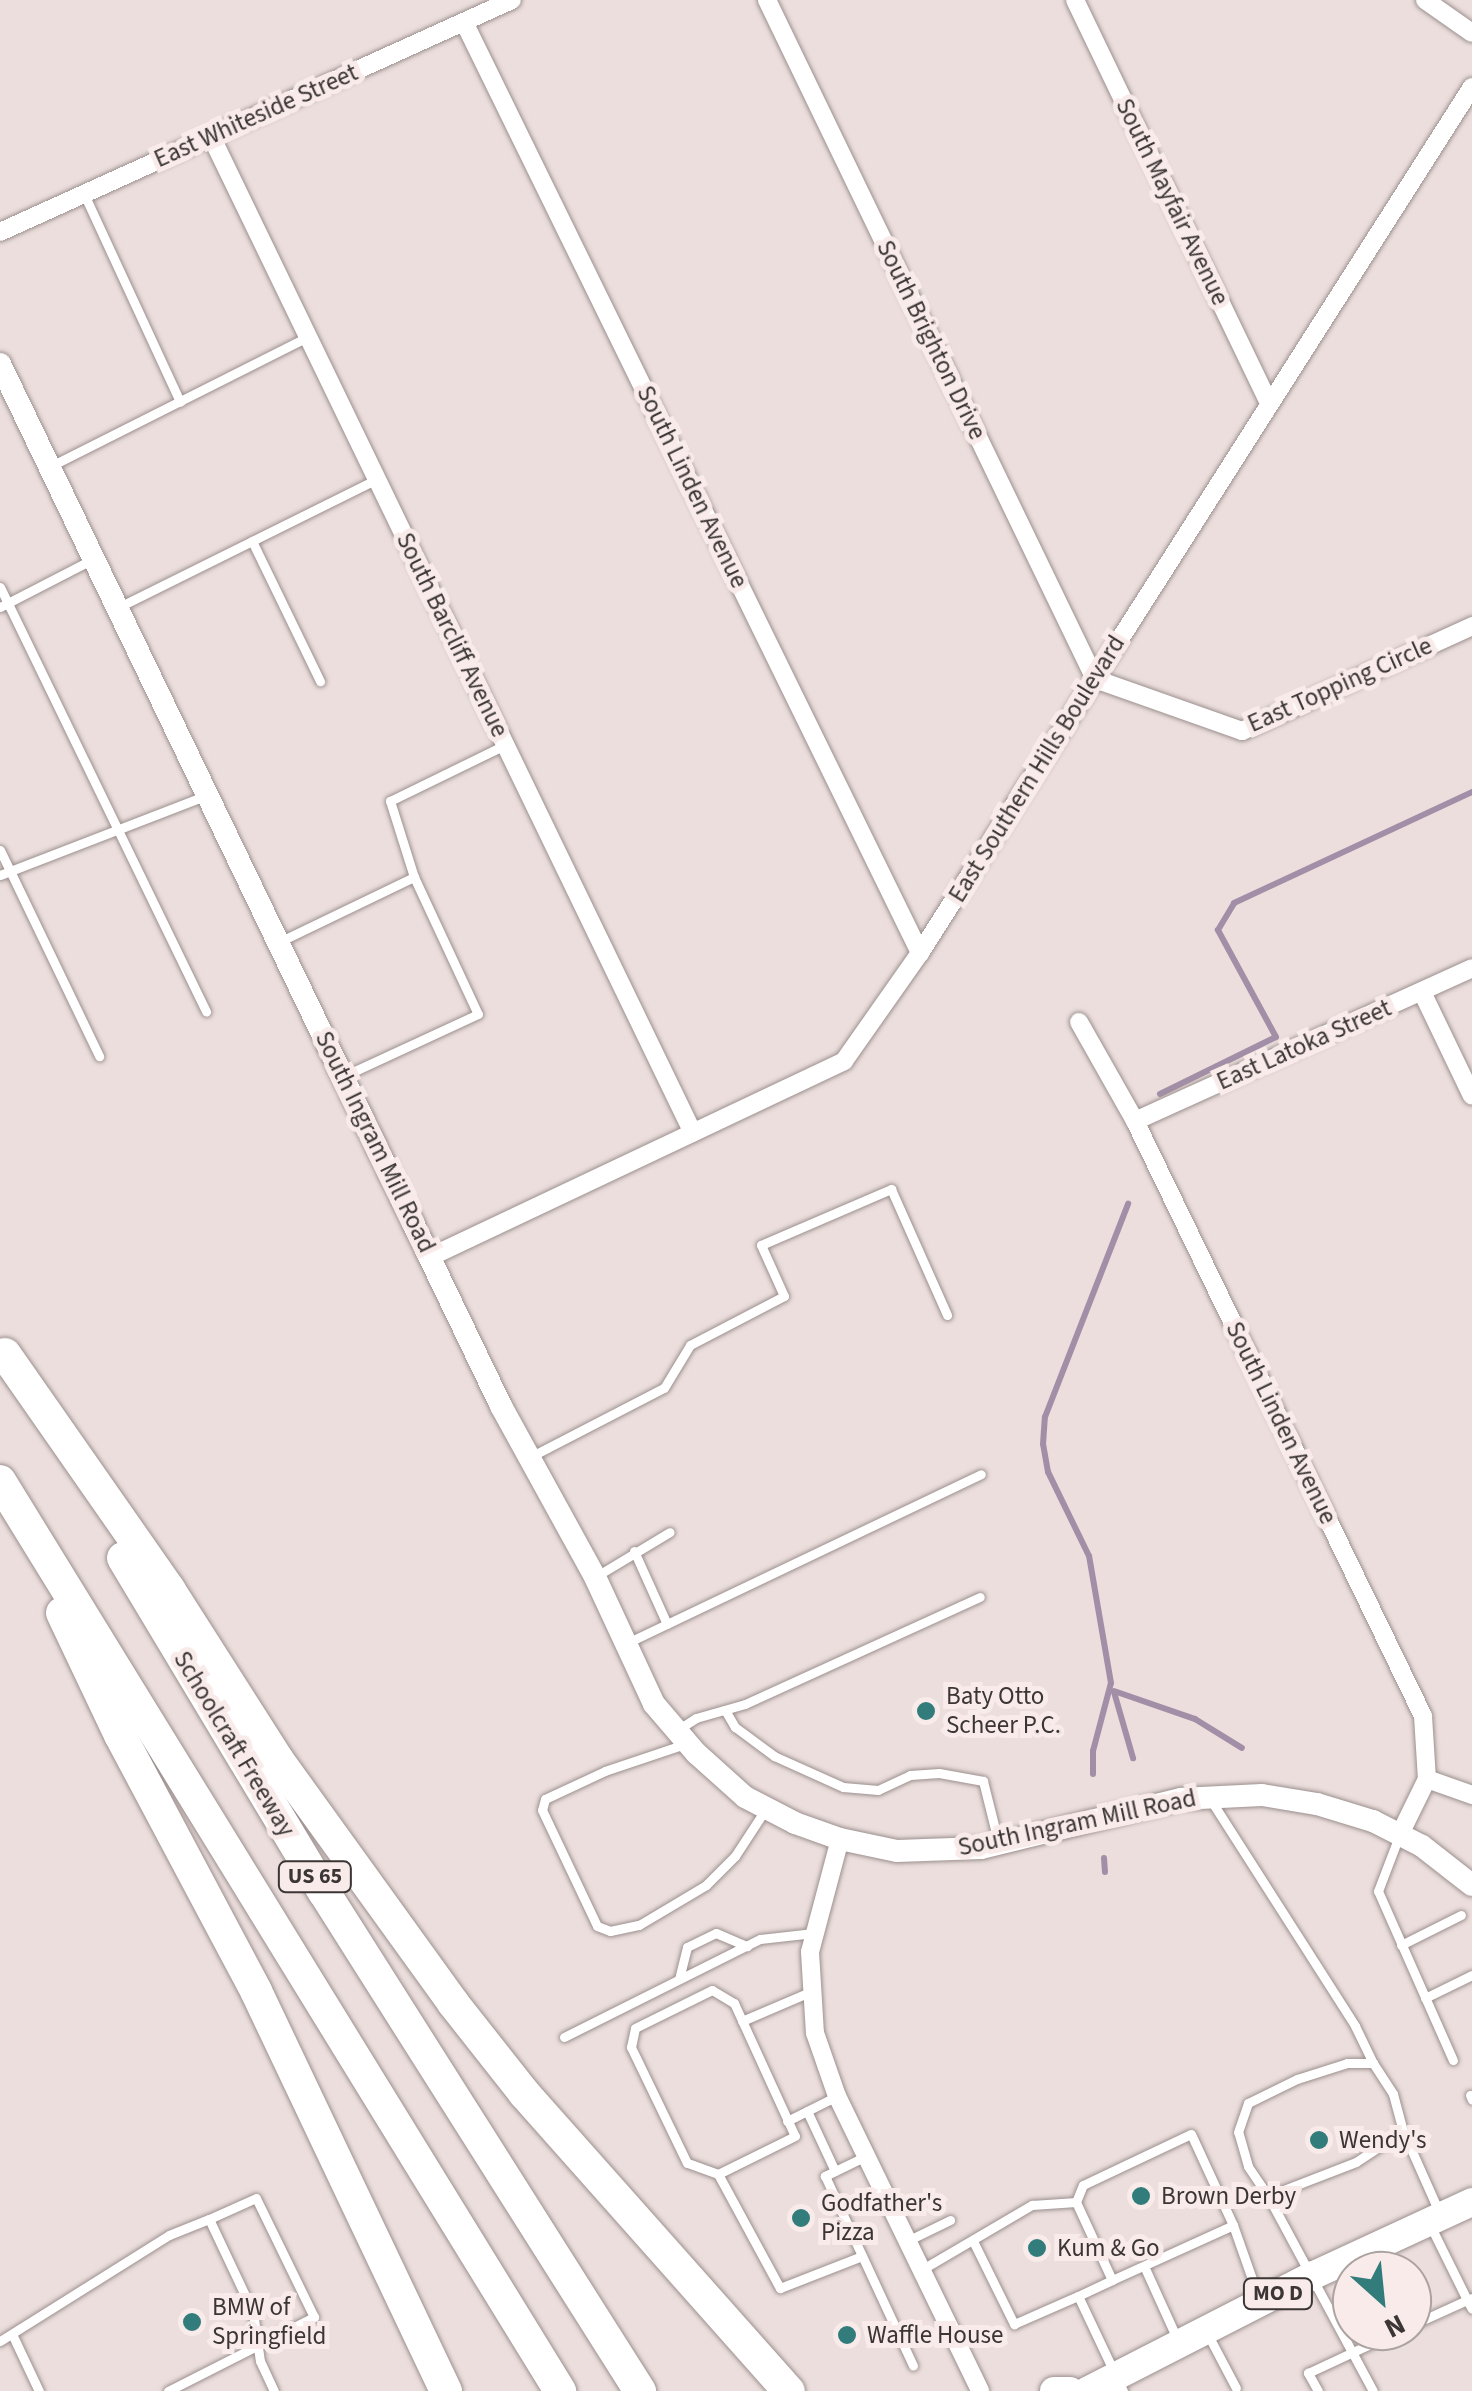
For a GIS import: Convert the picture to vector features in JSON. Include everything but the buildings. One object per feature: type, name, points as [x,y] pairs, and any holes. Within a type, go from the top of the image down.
[{"type":"highway","points":[[2,1349],[169,1589],[278,1760],[452,2003],[524,2093],[789,2391]]},
{"type":"highway","name":"Schoolcraft Freeway","points":[[2,1349],[209,1706],[640,2391]]},
{"type":"highway","points":[[0,1482],[120,1735],[256,1991],[446,2391]]},
{"type":"highway","name":"US 65","points":[[0,1482],[560,2391]]},
{"type":"highway","points":[[750,2344],[763,2391]]},
{"type":"main road","name":"MO D","points":[[1086,2391],[1120,2383],[1179,2344],[1260,2302],[1472,2202]]},
{"type":"main road","points":[[1054,2391],[1070,2391]]},
{"type":"street","name":"East Whiteside Street","points":[[0,232],[512,0]]},
{"type":"street","name":"South Brighton Drive","points":[[767,0],[1095,679]]},
{"type":"street","name":"South Mayfair Avenue","points":[[1075,0],[1269,403]]},
{"type":"street","points":[[1425,0],[1472,33]]},
{"type":"street","name":"South Linden Avenue","points":[[464,22],[920,952]]},
{"type":"street","name":"East Southern Hills Boulevard","points":[[430,1256],[844,1061],[920,952],[1472,87]]},
{"type":"street","name":"South Barcliff Avenue","points":[[211,136],[693,1133]]},
{"type":"street","name":"South Ingram Mill Road","points":[[0,364],[529,1458],[594,1577],[654,1704],[682,1737],[744,1797],[840,1840],[926,1852],[998,1844],[1208,1795],[1262,1795],[1318,1804],[1400,1834],[1468,1874]]},
{"type":"street","name":"East Topping Circle","points":[[1095,679],[1242,731],[1472,626]]},
{"type":"street","name":"East Latoka Street","points":[[1135,1121],[1472,968]]},
{"type":"street","points":[[1422,992],[1472,1096]]},
{"type":"street","name":"South Linden Avenue","points":[[1079,1022],[1135,1121],[1423,1716],[1427,1780]]},
{"type":"street","points":[[1400,1834],[1427,1780],[1472,1794]]},
{"type":"street","points":[[840,1840],[814,1932],[810,1992],[820,2053],[837,2096],[980,2391]]},
{"type":"lane","points":[[84,194],[180,402]]},
{"type":"lane","points":[[50,467],[308,337]]},
{"type":"lane","points":[[117,608],[377,479]]},
{"type":"lane","points":[[252,541],[320,681]]},
{"type":"lane","points":[[5,605],[94,559]]},
{"type":"lane","points":[[0,587],[5,605],[206,1012]]},
{"type":"lane","points":[[343,1076],[478,1014],[414,877],[390,801],[505,745]]},
{"type":"lane","points":[[5,873],[116,827],[176,810],[207,794]]},
{"type":"lane","points":[[0,850],[5,873],[99,1056]]},
{"type":"lane","points":[[278,942],[414,877]]},
{"type":"lane","points":[[529,1458],[664,1388],[690,1345],[784,1296],[761,1245],[890,1189],[947,1315]]},
{"type":"lane","points":[[627,1643],[981,1474]]},
{"type":"lane","points":[[594,1577],[670,1532]]},
{"type":"lane","points":[[634,1550],[668,1624]]},
{"type":"lane","points":[[766,1808],[735,1856],[706,1885],[639,1925],[610,1930],[596,1926],[542,1810],[550,1794],[682,1737],[696,1718],[725,1710],[980,1597]]},
{"type":"lane","points":[[725,1710],[735,1727],[786,1763],[843,1787],[878,1790],[910,1775],[939,1773],[983,1781],[998,1844]]},
{"type":"lane","points":[[1208,1795],[1355,2026],[1392,2094],[1435,2219],[1470,2302],[1432,2316]]},
{"type":"lane","points":[[1400,1834],[1378,1891],[1454,2060]]},
{"type":"lane","points":[[1401,1945],[1462,1915]]},
{"type":"lane","points":[[564,2037],[760,1939],[814,1932]]},
{"type":"lane","points":[[679,1979],[687,1947],[716,1933],[747,1946]]},
{"type":"lane","points":[[702,1968],[712,1990],[734,2003],[794,2136],[718,2174]]},
{"type":"lane","points":[[1425,1998],[1472,1975]]},
{"type":"lane","points":[[712,1990],[635,2028],[631,2047],[687,2163],[718,2174],[780,2288],[862,2256]]},
{"type":"lane","points":[[742,2020],[810,1992]]},
{"type":"lane","points":[[1332,2310],[1248,2166],[1238,2132],[1248,2103],[1297,2079],[1347,2063],[1374,2063]]},
{"type":"lane","points":[[787,2121],[837,2096]]},
{"type":"lane","points":[[807,2111],[835,2171]]},
{"type":"lane","points":[[1268,2196],[1305,2185],[1356,2162],[1403,2131]]},
{"type":"lane","points":[[1112,2280],[1076,2202],[1082,2185],[1191,2134],[1260,2302]]},
{"type":"lane","points":[[866,2156],[824,2176],[913,2366]]},
{"type":"lane","points":[[0,2341],[169,2235],[256,2198],[314,2317],[168,2391]]},
{"type":"lane","points":[[922,2270],[973,2241],[986,2228],[1032,2205],[1076,2202]]},
{"type":"lane","points":[[209,2219],[253,2312],[258,2348],[274,2391]]},
{"type":"lane","points":[[908,2241],[950,2220]]},
{"type":"lane","points":[[973,2241],[1014,2324],[1232,2226]]},
{"type":"lane","points":[[1144,2266],[1179,2344]]},
{"type":"lane","points":[[1078,2296],[1120,2383]]},
{"type":"lane","points":[[1206,2330],[1235,2390]]},
{"type":"lane","points":[[12,2334],[39,2391]]},
{"type":"lane","points":[[1318,2391],[1308,2373],[1353,2351],[1373,2391]]},
{"type":"waterway","points":[[1160,1094],[1276,1037],[1218,930],[1234,903],[1472,792]]},
{"type":"waterway","points":[[1093,1774],[1093,1751],[1111,1683],[1089,1556],[1048,1472],[1043,1444],[1045,1417],[1128,1204]]},
{"type":"waterway","points":[[1114,1691],[1195,1719],[1242,1748]]},
{"type":"waterway","points":[[1114,1692],[1133,1758]]},
{"type":"waterway","points":[[1104,1858],[1105,1872]]},
{"type":"place","name":"Baty Otto Scheer P.C.","points":[[926,1711]]},
{"type":"place","name":"Wendy's","points":[[1319,2140]]},
{"type":"place","name":"Brown Derby","points":[[1141,2196]]},
{"type":"place","name":"Godfather's Pizza","points":[[801,2218]]},
{"type":"place","name":"Kum & Go","points":[[1037,2248]]},
{"type":"place","name":"BMW of Springfield","points":[[192,2322]]},
{"type":"place","name":"Waffle House","points":[[847,2335]]}]
